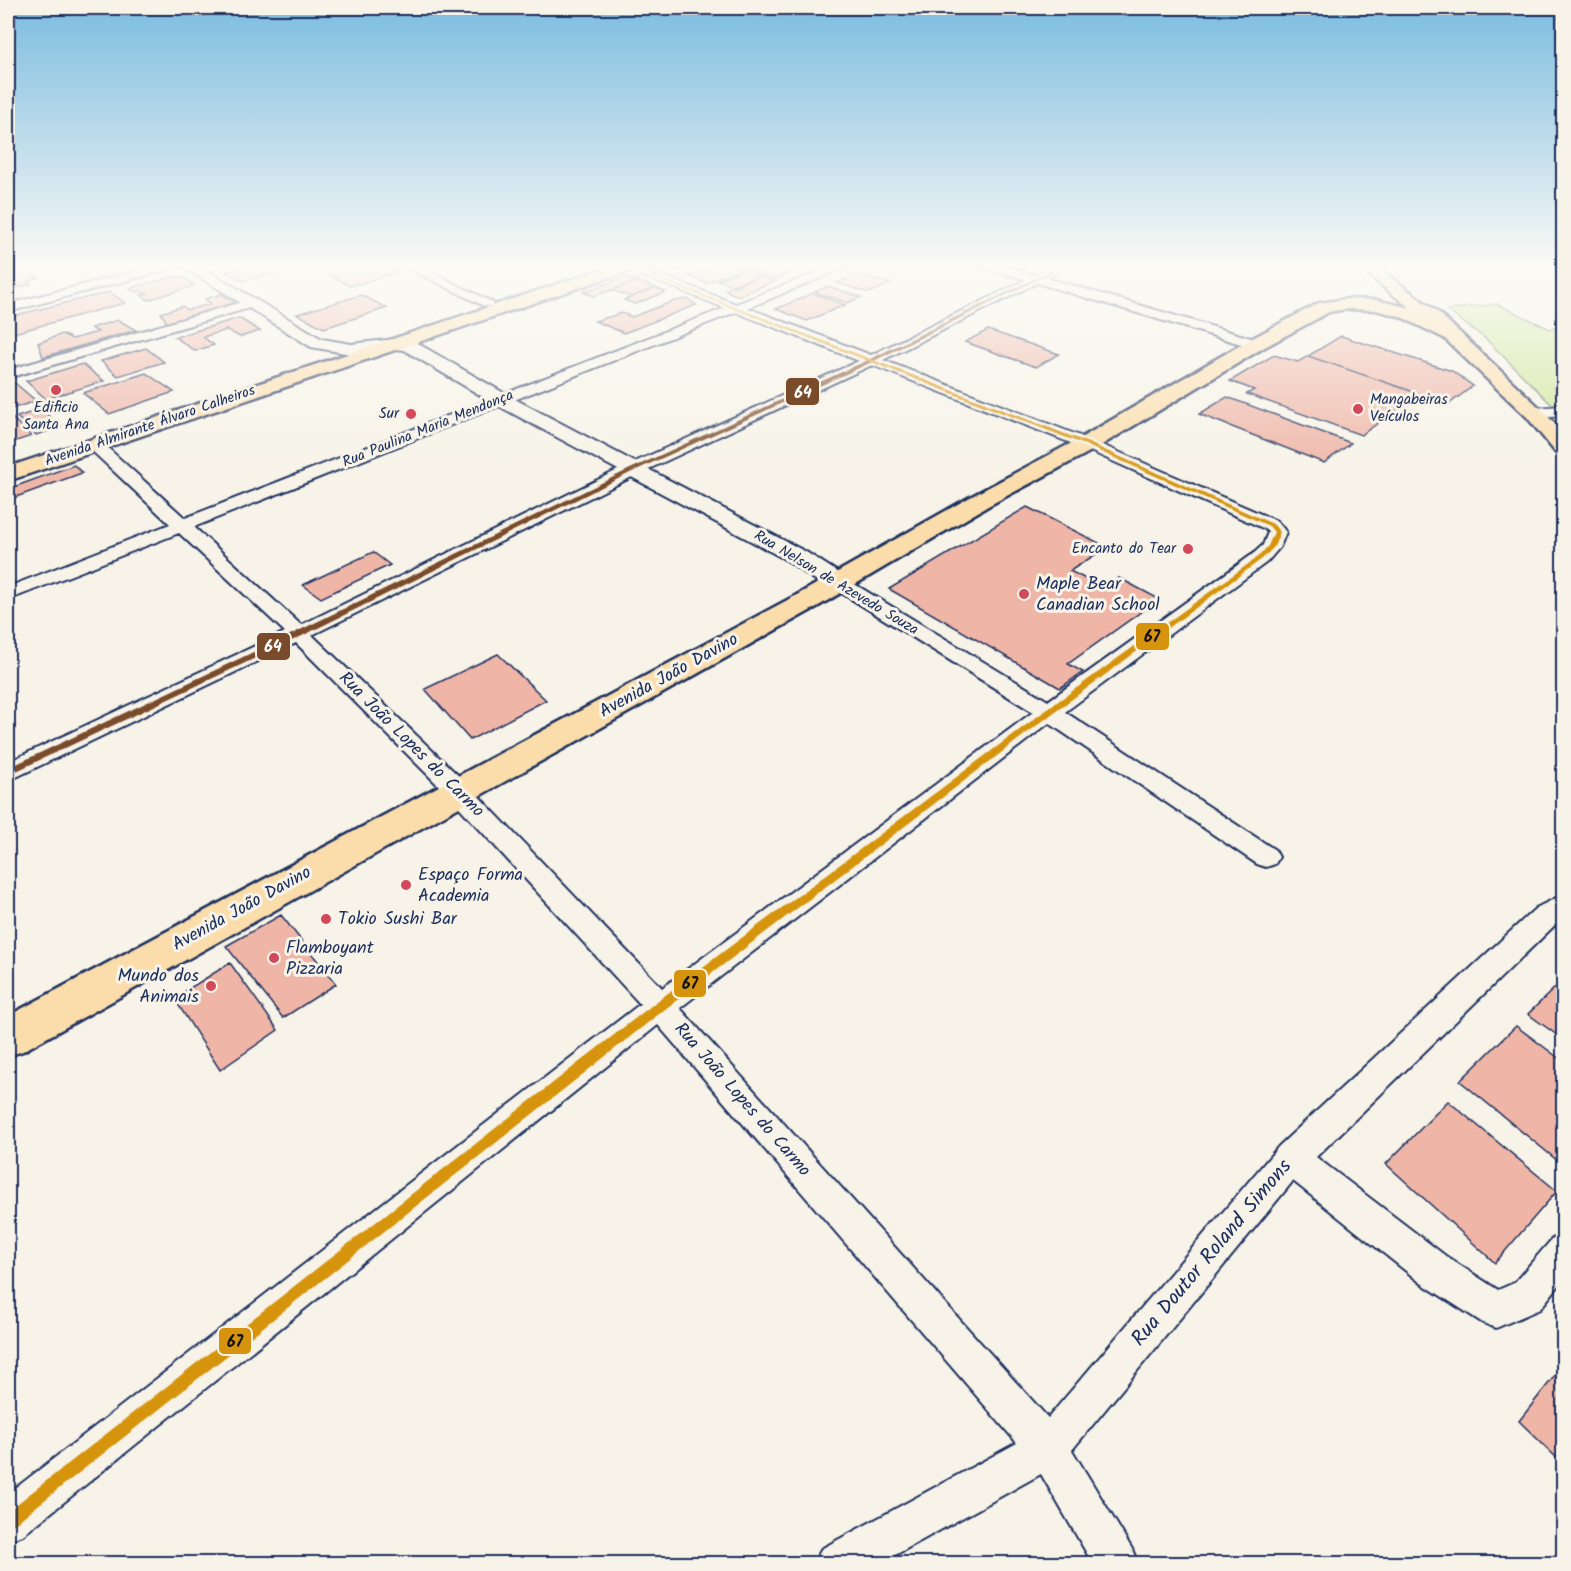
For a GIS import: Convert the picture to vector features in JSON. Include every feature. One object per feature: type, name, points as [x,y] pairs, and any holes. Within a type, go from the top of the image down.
[{"type":"main road","name":"Avenida Almirante Álvaro Calheiros","points":[[8,462],[386,337]]},
{"type":"main road","name":"Avenida Almirante Álvaro Calheiros","points":[[8,474],[416,337]]},
{"type":"main road","name":"Avenida João Davino","points":[[8,1037],[840,583],[980,501],[1087,444],[1268,337]]},
{"type":"main road","points":[[1452,337],[1534,413],[1563,448]]},
{"type":"street","points":[[8,374],[134,337]]},
{"type":"street","name":"Rua Nelson de Azevedo Souza","points":[[308,337],[317,343],[351,349],[396,344],[409,346],[502,400],[798,557],[1049,712],[1266,858]]},
{"type":"street","name":"Rua Paulina Maria Mendonça","points":[[8,594],[661,337]]},
{"type":"street","points":[[8,1520],[660,1006],[1049,712],[1260,558],[1271,547],[1277,532],[1271,525],[1087,444],[810,337]]},
{"type":"street","points":[[8,772],[299,634],[632,470],[918,337]]},
{"type":"street","points":[[1233,337],[1256,344]]},
{"type":"street","points":[[1534,413],[1563,411]]},
{"type":"street","name":"Rua João Lopes do Carmo","points":[[94,444],[299,634],[459,791],[660,1006],[1048,1448],[1117,1563]]},
{"type":"street","name":"Rua Doutor Roland Simons","points":[[837,1563],[1048,1448],[1291,1158],[1558,916]]},
{"type":"street","points":[[1291,1158],[1434,1270],[1496,1310],[1527,1296],[1563,1251]]},
{"type":"green space","points":[[1483,337],[1563,337],[1563,404],[1552,405]]},
{"type":"building","points":[[53,337],[111,337],[43,357],[38,343]]},
{"type":"building","points":[[175,337],[203,337],[214,345],[195,351]]},
{"type":"building","points":[[974,337],[1010,337],[1059,354],[1036,367],[965,342]]},
{"type":"building","points":[[1339,337],[1345,337],[1452,371],[1473,386],[1449,404],[1308,356]]},
{"type":"building","points":[[146,348],[164,362],[118,376],[101,361]]},
{"type":"building","points":[[1274,355],[1298,362],[1308,356],[1420,394],[1361,435],[1247,394],[1254,390],[1230,381]]},
{"type":"building","name":"Edificio Santa Ana","points":[[82,364],[104,381],[46,399],[26,381]]},
{"type":"building","points":[[146,373],[174,392],[109,414],[83,393]]},
{"type":"building","points":[[15,383],[36,401],[8,410],[8,385]]},
{"type":"building","points":[[1227,397],[1351,443],[1324,463],[1199,414]]},
{"type":"building","points":[[41,409],[61,427],[36,435],[17,417]]},
{"type":"building","points":[[8,414],[31,436],[8,444]]},
{"type":"building","points":[[74,465],[82,473],[8,500],[8,489]]},
{"type":"building","name":"Maple Bear Canadian School","points":[[1027,507],[1107,547],[1070,571],[1105,589],[1119,578],[1159,599],[1068,664],[1083,672],[1060,688],[889,589]]},
{"type":"building","points":[[373,552],[390,565],[321,598],[303,585]]},
{"type":"building","points":[[498,654],[546,700],[470,740],[425,689]]},
{"type":"building","points":[[281,915],[336,984],[283,1018],[226,946]]},
{"type":"building","points":[[230,963],[278,1030],[220,1070],[174,998]]},
{"type":"building","points":[[1564,979],[1564,1040],[1528,1014]]},
{"type":"building","points":[[1516,1026],[1564,1062],[1564,1166],[1460,1081]]},
{"type":"building","points":[[1448,1101],[1557,1191],[1495,1263],[1386,1164]]},
{"type":"building","points":[[1564,1364],[1564,1465],[1519,1421]]},
{"type":"transit line","name":"67","points":[[8,1520],[660,1006],[1049,712],[1260,558],[1271,547],[1277,532],[1271,525],[1087,444],[812,337]]},
{"type":"transit line","name":"64","points":[[8,772],[299,634],[632,470],[918,337]]},
{"type":"place","name":"Edificio Santa Ana","points":[[56,390]]},
{"type":"place","name":"Mangabeiras Veículos","points":[[1358,409]]},
{"type":"place","name":"Sur","points":[[411,414]]},
{"type":"place","name":"Encanto do Tear","points":[[1188,549]]},
{"type":"place","name":"Maple Bear Canadian School","points":[[1024,594]]},
{"type":"place","name":"Espaço Forma Academia","points":[[406,885]]},
{"type":"place","name":"Tokio Sushi Bar","points":[[326,919]]},
{"type":"place","name":"Flamboyant Pizzaria","points":[[274,958]]},
{"type":"place","name":"Mundo dos Animais","points":[[211,986]]}]
